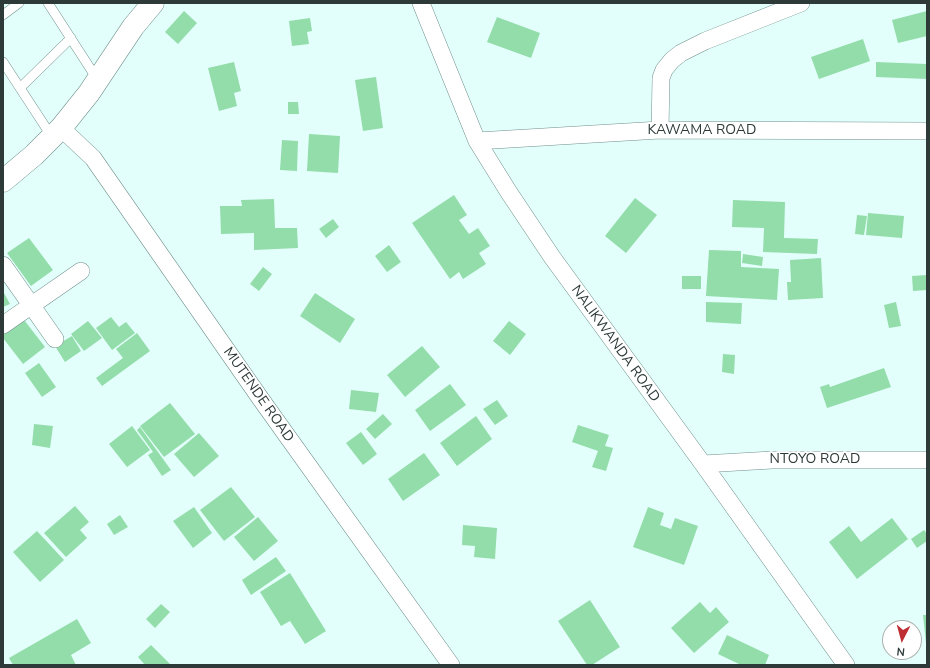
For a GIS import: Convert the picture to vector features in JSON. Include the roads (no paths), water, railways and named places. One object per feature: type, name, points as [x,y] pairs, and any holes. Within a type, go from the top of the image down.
[{"type":"main road","points":[[3,181],[57,132],[90,93],[133,28],[151,4]]},
{"type":"street","name":"NALIKWANDA ROAD","points":[[421,3],[477,141],[552,257],[703,464],[846,665]]},
{"type":"street","points":[[660,130],[660,78],[672,60],[681,53],[705,41],[801,3]]},
{"type":"street","name":"KAWAMA ROAD","points":[[477,141],[660,130],[927,131]]},
{"type":"street","name":"MUTENDE ROAD","points":[[57,132],[93,158],[250,385],[452,665]]},
{"type":"street","points":[[3,265],[54,339]]},
{"type":"street","points":[[3,325],[81,271]]},
{"type":"street","name":"NTOYO ROAD","points":[[703,464],[772,460],[927,460]]},
{"type":"lane","points":[[3,15],[19,3]]},
{"type":"lane","points":[[48,3],[98,80]]},
{"type":"lane","points":[[20,88],[71,38]]},
{"type":"lane","points":[[3,62],[20,88],[57,132]]}]
